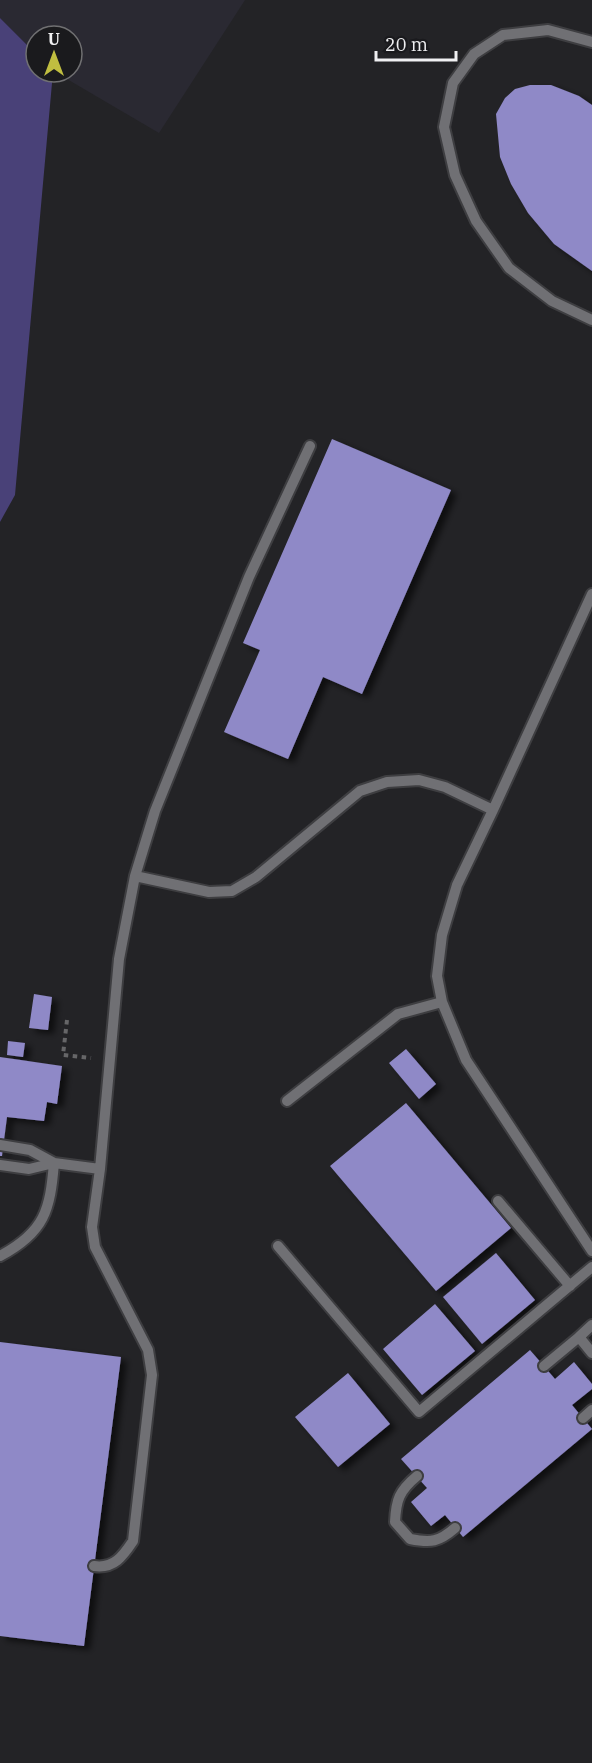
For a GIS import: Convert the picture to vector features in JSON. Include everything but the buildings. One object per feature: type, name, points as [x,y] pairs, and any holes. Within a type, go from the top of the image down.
[{"type":"lane","points":[[592,42],[548,30],[503,35],[474,54],[453,83],[444,127],[455,174],[476,221],[509,267],[552,301],[592,321]]},
{"type":"lane","points":[[94,1566],[103,1568],[120,1560],[133,1542],[152,1375],[148,1350],[95,1247],[92,1227],[100,1169],[119,959],[135,876],[155,811],[191,717],[249,577],[310,446]]},
{"type":"lane","points":[[592,594],[494,810],[457,885],[442,935],[437,976],[442,1002],[466,1060],[592,1251]]},
{"type":"lane","points":[[135,876],[209,892],[232,891],[256,877],[360,791],[387,782],[419,780],[445,787],[494,810]]},
{"type":"lane","points":[[287,1101],[398,1014],[442,1002]]},
{"type":"lane","points":[[0,1145],[30,1150],[54,1162],[100,1169]]},
{"type":"lane","points":[[0,1165],[29,1169],[54,1162]]},
{"type":"lane","points":[[0,1256],[20,1245],[39,1225],[51,1198],[54,1162]]},
{"type":"lane","points":[[498,1201],[570,1286]]},
{"type":"lane","points":[[278,1246],[419,1412],[592,1268]]},
{"type":"lane","points":[[544,1366],[592,1325]]},
{"type":"lane","points":[[579,1337],[592,1353]]},
{"type":"lane","points":[[583,1418],[592,1410]]},
{"type":"lane","points":[[417,1476],[407,1484],[396,1501],[395,1522],[410,1539],[429,1542],[448,1534],[455,1527]]},
{"type":"path","points":[[67,1020],[63,1055],[110,1060]]},
{"type":"shaded area","points":[[0,0],[245,0],[159,133],[75,84],[84,84],[84,24],[24,24],[24,42],[0,18]]},
{"type":"shaded area","points":[[0,18],[24,42],[24,84],[52,84],[15,495],[0,522]]}]
